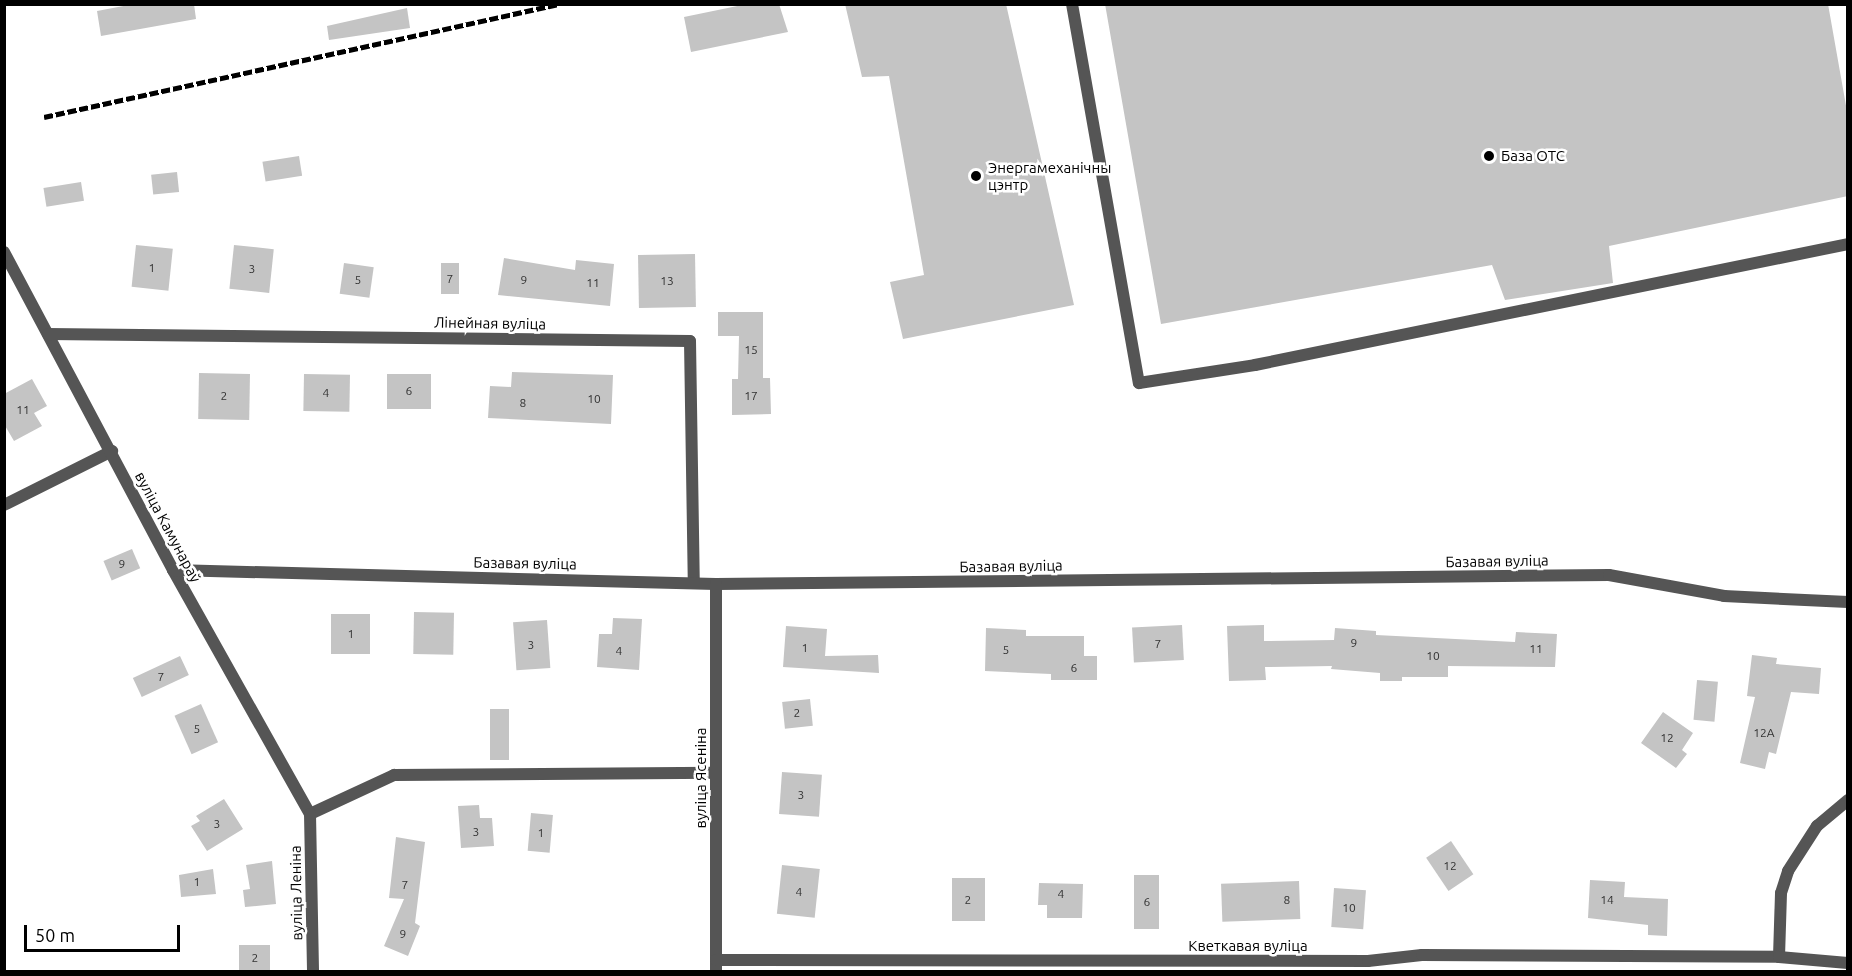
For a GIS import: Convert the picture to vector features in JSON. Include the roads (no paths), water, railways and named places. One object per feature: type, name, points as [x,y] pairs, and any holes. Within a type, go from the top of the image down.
[{"type":"street","points":[[1072,4],[1139,383],[1255,365],[1848,244]]},
{"type":"street","name":"вуліца Камунараў","points":[[4,252],[112,451],[172,570],[310,814]]},
{"type":"street","name":"Лінейная вуліца","points":[[48,333],[690,341],[694,583]]},
{"type":"street","points":[[4,505],[112,451]]},
{"type":"street","name":"Базавая вуліца","points":[[172,570],[716,584],[1609,575],[1724,596],[1848,602]]},
{"type":"street","name":"вуліца Ясеніна","points":[[716,584],[716,966]]},
{"type":"street","points":[[310,814],[394,775],[716,773]]},
{"type":"street","points":[[1779,957],[1781,893],[1788,871],[1817,826],[1848,800]]},
{"type":"street","name":"вуліца Леніна","points":[[310,814],[313,972]]},
{"type":"street","name":"Кветкавая вуліца","points":[[716,966],[1368,961],[1422,955],[1779,957],[1848,963]]},
{"type":"street","points":[[1360,972],[1368,961]]},
{"type":"railway","points":[[44,117],[559,4]]},
{"type":"place","name":"База ОТС","points":[[1489,156]]},
{"type":"place","name":"Энергамеханічны цэнтр","points":[[976,176]]}]
